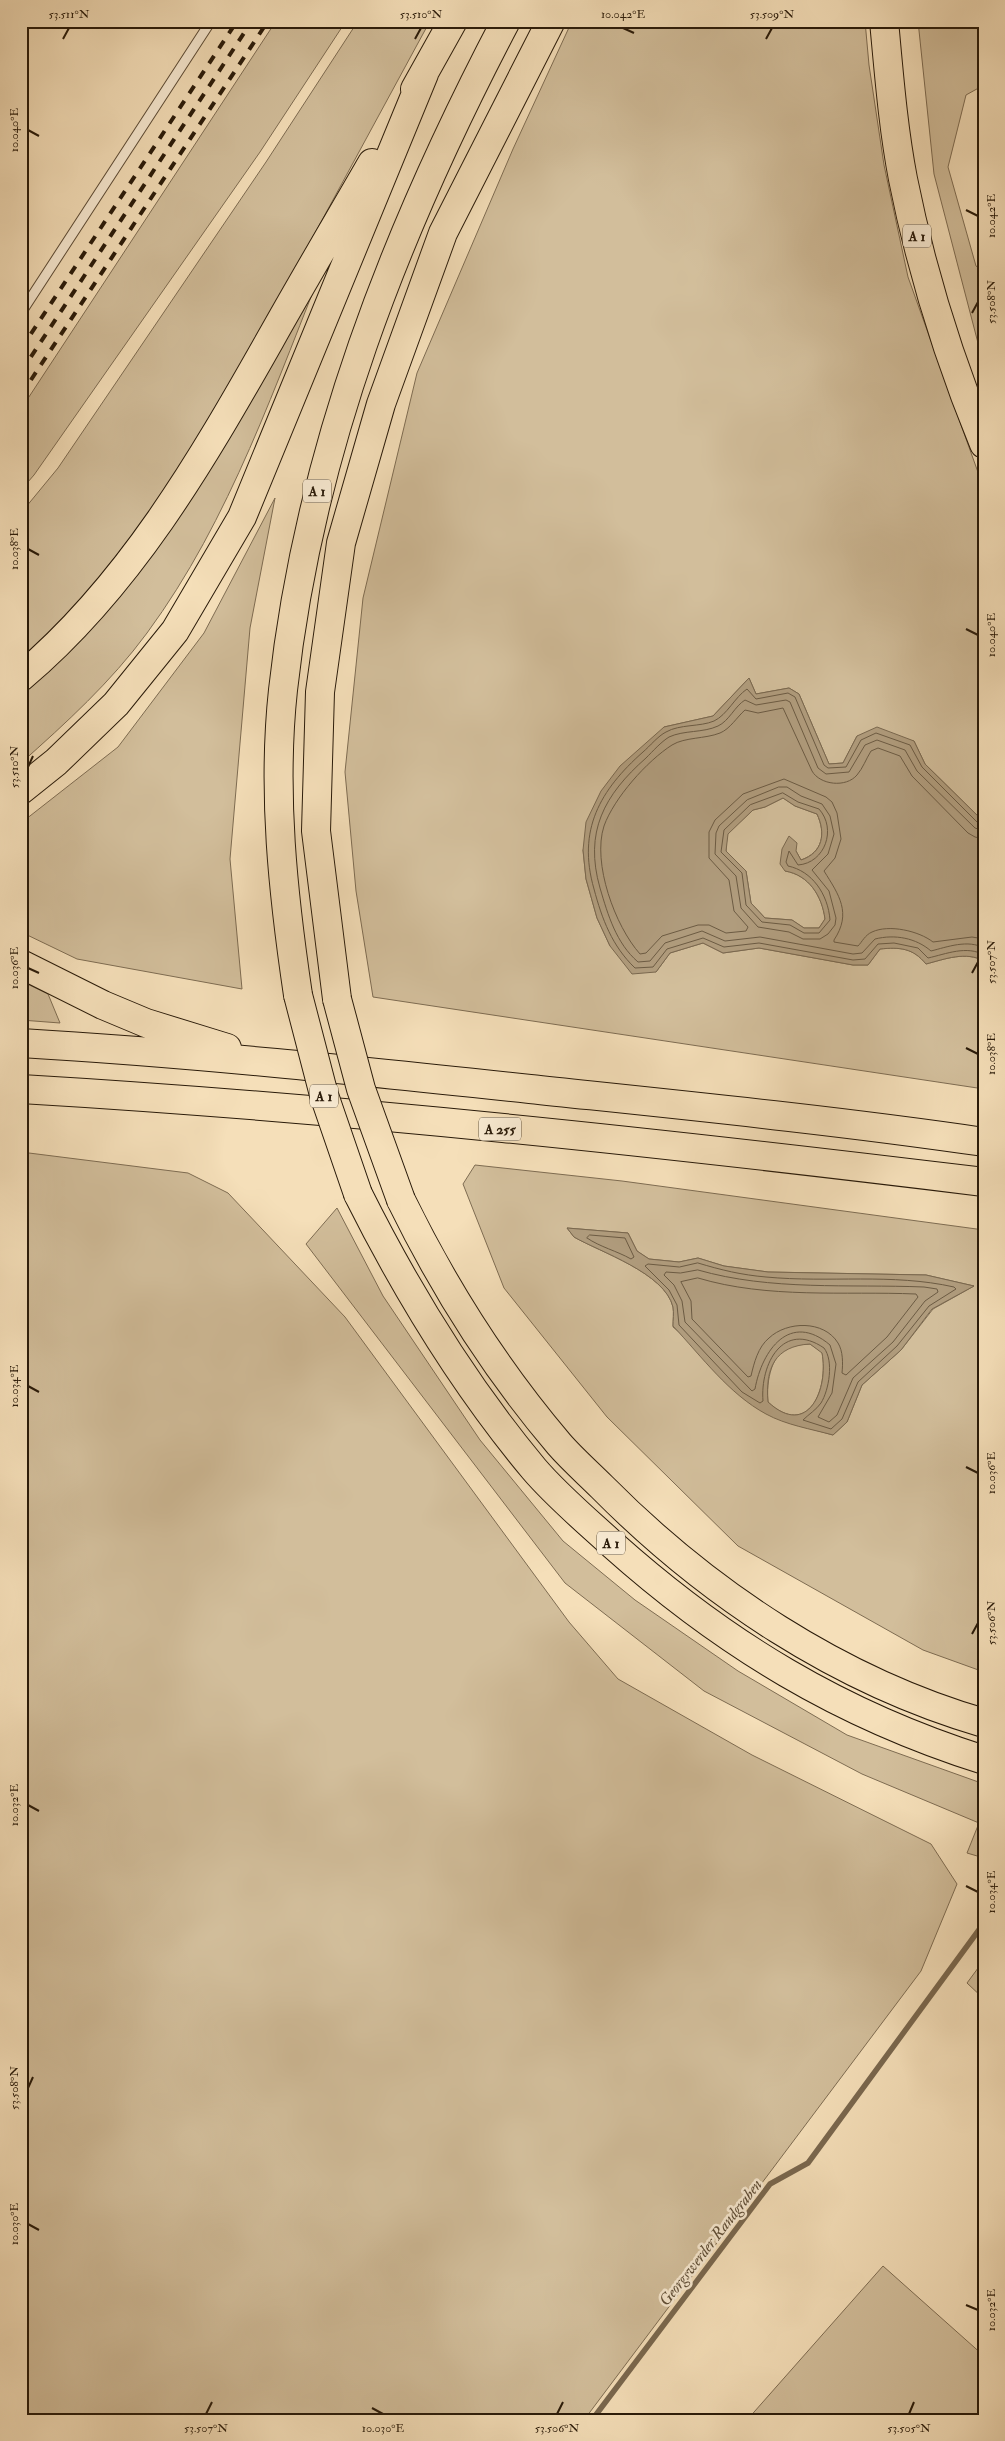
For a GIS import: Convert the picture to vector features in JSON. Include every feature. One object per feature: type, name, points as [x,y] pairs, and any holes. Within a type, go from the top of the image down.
[{"type":"highway","points":[[21,677],[101,600],[137,553],[209,447],[453,21]]},
{"type":"highway","name":"A 1","points":[[506,21],[456,121],[410,221],[376,305],[346,392],[321,475],[302,561],[283,691],[279,760],[280,830],[285,913],[298,995],[324,1095],[358,1194],[390,1258],[427,1323],[478,1397],[536,1471],[650,1578],[722,1632],[766,1662],[824,1695],[908,1733],[984,1760]]},
{"type":"highway","points":[[551,21],[443,233],[381,404],[341,543],[320,692],[316,830],[337,999],[361,1089],[401,1200],[424,1248],[466,1318],[504,1374],[560,1445],[661,1543],[738,1603],[785,1634],[843,1666],[919,1700],[984,1723]]},
{"type":"highway","name":"A 1","points":[[884,21],[906,188],[925,270],[961,388],[984,444]]},
{"type":"highway","points":[[21,790],[56,762],[116,704],[175,630],[242,517],[424,74]]},
{"type":"highway","points":[[21,964],[103,1005],[146,1023],[278,1064]]},
{"type":"highway","points":[[21,1043],[107,1048],[278,1064],[741,1112],[984,1142]]},
{"type":"highway","name":"A 255","points":[[21,1089],[407,1120],[750,1154],[984,1182]]},
{"type":"lane","points":[[21,313],[211,21]]},
{"type":"shaded area","points":[[276,21],[346,21],[260,152],[34,475],[21,490],[21,409]]},
{"type":"shaded area","points":[[358,21],[430,21],[302,257],[201,434],[143,521],[89,591],[21,662],[21,513],[58,468],[266,162]]},
{"type":"shaded area","points":[[572,21],[865,21],[869,65],[884,165],[908,277],[984,489],[984,822],[925,764],[914,741],[857,736],[843,763],[829,764],[799,694],[789,688],[756,694],[749,678],[713,716],[664,727],[583,850],[586,879],[597,918],[610,946],[656,972],[670,953],[703,943],[723,953],[759,948],[853,965],[868,965],[880,949],[887,948],[911,952],[926,964],[963,956],[984,961],[984,1089],[373,997],[356,891],[345,772],[363,598],[417,373],[513,149]]},
{"type":"shaded area","points":[[918,21],[984,21],[984,85],[966,95],[948,167],[976,266],[984,272],[984,366],[934,174]]},
{"type":"shaded area","points":[[329,252],[270,400],[228,497],[177,589],[147,633],[103,685],[21,763],[21,688],[44,669]]},
{"type":"shaded area","points":[[275,498],[250,628],[230,859],[242,989],[77,959],[21,932],[21,823],[118,747],[204,633]]},
{"type":"shaded area","points":[[783,798],[795,806],[817,814],[820,821],[822,835],[818,847],[808,857],[801,860],[796,851],[785,871],[801,877],[813,888],[821,902],[825,919],[819,928],[804,928],[792,920],[765,918],[751,903],[746,871],[726,851],[727,834],[753,810],[765,807]]},
{"type":"shaded area","points":[[21,981],[48,994],[60,1023],[21,1020]]},
{"type":"shaded area","points":[[21,1152],[188,1173],[228,1193],[345,1317],[569,1622],[618,1679],[752,1755],[931,1844],[957,1884],[921,1971],[584,2420],[21,2420]]},
{"type":"shaded area","points":[[475,1165],[622,1181],[984,1230],[984,1672],[923,1650],[738,1546],[607,1417],[504,1288],[463,1184]],"holes":[[[567,1228],[628,1233],[637,1251],[649,1259],[679,1262],[698,1258],[724,1266],[768,1272],[926,1275],[974,1286],[933,1309],[901,1350],[862,1385],[847,1422],[833,1435],[786,1422],[673,1327],[673,1307],[668,1295],[658,1284],[630,1265],[574,1237]]]},
{"type":"shaded area","points":[[337,1208],[383,1296],[480,1440],[563,1541],[635,1600],[738,1671],[847,1735],[984,1784],[984,1858],[967,1853],[979,1823],[862,1774],[704,1691],[565,1583],[306,1244]]},
{"type":"shaded area","points":[[810,1344],[822,1352],[822,1381],[819,1394],[813,1405],[805,1412],[794,1415],[782,1412],[768,1402],[769,1376],[775,1360],[786,1348],[794,1345]]},
{"type":"shaded area","points":[[984,1960],[984,1999],[967,1983]]},
{"type":"shaded area","points":[[883,2266],[984,2356],[984,2420],[747,2420]]},
{"type":"water","points":[[749,678],[756,694],[789,688],[799,694],[829,764],[843,763],[857,736],[877,727],[914,741],[925,764],[984,822],[984,961],[963,956],[926,964],[911,952],[887,948],[880,949],[868,965],[853,965],[759,948],[723,953],[703,943],[670,953],[656,972],[632,974],[610,946],[597,918],[586,879],[583,850],[586,822],[601,791],[620,766],[664,727],[713,716]],"holes":[[[783,798],[795,806],[817,814],[820,821],[821,841],[814,853],[801,860],[796,851],[797,843],[789,836],[782,849],[780,864],[785,871],[801,877],[813,888],[821,902],[825,919],[819,928],[804,928],[792,920],[765,918],[751,903],[746,871],[726,851],[728,834],[753,810],[765,807]]]},
{"type":"water","points":[[567,1228],[628,1233],[637,1251],[649,1259],[679,1262],[698,1258],[724,1266],[768,1272],[926,1275],[974,1286],[932,1309],[901,1350],[862,1385],[847,1422],[833,1435],[790,1424],[774,1418],[753,1406],[716,1374],[673,1326],[673,1307],[668,1295],[658,1284],[630,1265],[574,1237]],"holes":[[[810,1344],[822,1353],[822,1381],[819,1394],[813,1405],[805,1412],[794,1415],[782,1412],[768,1402],[768,1379],[775,1361],[781,1354],[788,1349]]]},
{"type":"waterway","name":"Georgswerder Randgraben","points":[[592,2420],[770,2184],[808,2163],[984,1923]]},
{"type":"railway","points":[[21,349],[237,21]]},
{"type":"railway","points":[[21,372],[252,21]]},
{"type":"railway","points":[[21,395],[268,21]]}]
